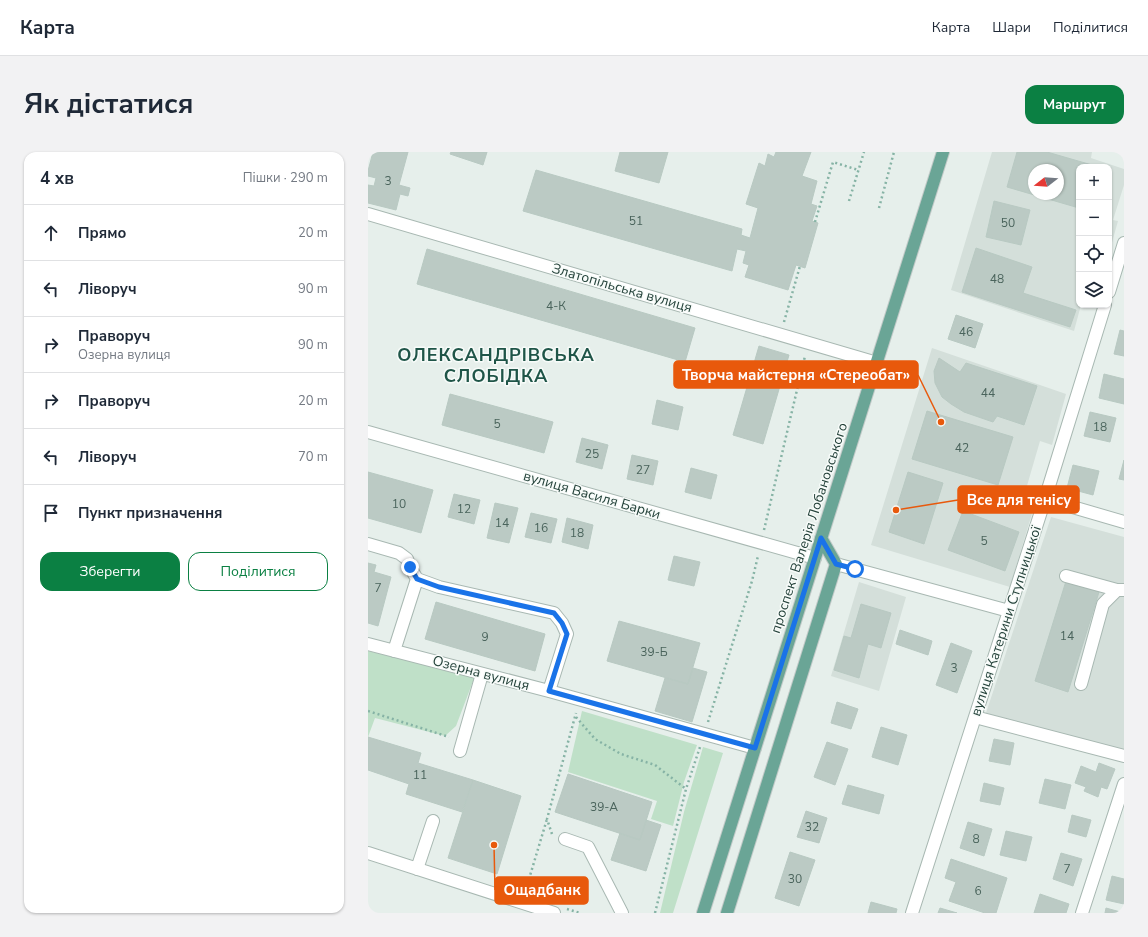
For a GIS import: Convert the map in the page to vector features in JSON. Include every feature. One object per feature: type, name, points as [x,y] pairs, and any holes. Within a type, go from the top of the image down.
[{"type":"main road","name":"проспект Валерія Лобановського","points":[[704,913],[943,152]]},
{"type":"main road","points":[[727,913],[836,564],[821,538]]},
{"type":"street","name":"Златопільська вулиця","points":[[368,214],[877,363]]},
{"type":"street","points":[[1112,282],[1124,243]]},
{"type":"street","name":"вулиця Катерини Ступницької","points":[[912,913],[1046,499],[1104,308]]},
{"type":"street","name":"вулиця Василя Барки","points":[[368,432],[815,558]]},
{"type":"street","points":[[1046,499],[1124,522]]},
{"type":"street","points":[[368,544],[399,553],[408,559],[410,567],[417,579],[439,587],[554,613],[562,623],[567,634],[549,691]]},
{"type":"street","points":[[836,564],[1009,611]]},
{"type":"street","points":[[1066,576],[1120,590]]},
{"type":"street","points":[[394,651],[417,579]]},
{"type":"street","points":[[1081,684],[1103,604],[1120,590]]},
{"type":"street","name":"Озерна вулиця","points":[[368,644],[549,691],[755,748]]},
{"type":"street","points":[[462,746],[482,674]]},
{"type":"street","points":[[975,717],[1124,756]]},
{"type":"street","points":[[1082,913],[1124,784]]},
{"type":"street","points":[[417,869],[433,821]]},
{"type":"street","points":[[565,839],[588,847],[622,913]]},
{"type":"street","points":[[368,853],[554,913]]},
{"type":"path","points":[[849,201],[864,152]]},
{"type":"path","points":[[879,208],[894,152]]},
{"type":"path","points":[[815,222],[833,162],[858,170]]},
{"type":"path","points":[[655,913],[686,789],[752,582],[807,348],[797,340],[784,322],[800,266]]},
{"type":"path","points":[[524,895],[580,700]]},
{"type":"path","points":[[368,711],[462,746]]},
{"type":"path","points":[[575,717],[595,739],[621,754],[655,765],[686,789]]},
{"type":"path","points":[[547,819],[551,833],[565,839]]},
{"type":"shaded area","points":[[992,152],[1092,152],[1091,158],[1109,164],[1076,164],[1076,308],[1080,308],[1074,331],[951,290]]},
{"type":"shaded area","points":[[1112,165],[1124,169],[1124,185],[1113,220],[1118,221],[1112,242]]},
{"type":"shaded area","points":[[932,348],[1066,394],[1052,445],[1040,441],[1024,496],[1036,500],[1010,587],[871,545]]},
{"type":"shaded area","points":[[1051,517],[1124,537],[1124,751],[986,713]]},
{"type":"shaded area","points":[[859,582],[906,597],[879,691],[831,676]]},
{"type":"green space","points":[[368,651],[475,676],[456,726],[445,736],[375,718],[368,737]]},
{"type":"green space","points":[[582,711],[697,745],[684,782],[673,826],[651,819],[657,801],[568,772]]},
{"type":"green space","points":[[703,747],[723,753],[673,913],[660,913],[684,812]]},
{"type":"building","points":[[373,152],[408,152],[399,185],[410,188],[408,196],[400,194],[396,210],[368,203],[368,185],[374,186],[376,178],[368,176]]},
{"type":"building","points":[[451,152],[487,152],[483,165],[450,154]]},
{"type":"building","points":[[620,152],[668,152],[659,183],[615,171]]},
{"type":"building","points":[[776,152],[811,152],[802,176],[817,181],[811,204],[817,206],[812,221],[818,223],[805,268],[796,265],[788,290],[745,277],[749,265],[743,263],[746,251],[737,249],[732,271],[523,211],[536,170],[742,229],[741,235],[750,238],[758,208],[746,204],[759,163],[765,166],[768,154],[774,157]]},
{"type":"building","points":[[1017,152],[1047,152],[1089,164],[1076,164],[1076,207],[1052,200],[1064,200],[1064,164],[1028,164],[1028,193],[1007,187]]},
{"type":"building","points":[[994,201],[1030,210],[1021,245],[986,237]]},
{"type":"building","points":[[976,248],[1032,267],[1023,293],[1076,310],[1070,327],[962,292]]},
{"type":"building","points":[[427,249],[695,328],[685,362],[417,284]]},
{"type":"building","points":[[956,315],[983,324],[975,348],[948,339]]},
{"type":"building","points":[[1120,330],[1124,331],[1124,356],[1114,354]]},
{"type":"building","points":[[759,346],[789,355],[763,444],[733,435]]},
{"type":"building","points":[[939,358],[960,372],[966,363],[1037,386],[1024,425],[997,416],[993,422],[964,412],[942,397],[935,383],[934,371]]},
{"type":"building","points":[[1104,374],[1124,379],[1124,404],[1099,398]]},
{"type":"building","points":[[450,394],[553,422],[544,453],[442,425]]},
{"type":"building","points":[[657,400],[683,407],[678,430],[652,424]]},
{"type":"building","points":[[927,411],[1013,437],[998,485],[912,459]]},
{"type":"building","points":[[1090,412],[1116,418],[1110,442],[1084,436]]},
{"type":"building","points":[[582,438],[608,445],[602,469],[576,462]]},
{"type":"building","points":[[632,455],[658,461],[653,485],[627,479]]},
{"type":"building","points":[[1124,460],[1124,480],[1119,479]]},
{"type":"building","points":[[1073,465],[1099,471],[1093,495],[1067,488]]},
{"type":"building","points":[[691,468],[717,475],[711,499],[685,492]]},
{"type":"building","points":[[368,472],[433,490],[421,533],[368,518]]},
{"type":"building","points":[[908,472],[943,483],[924,544],[889,532]]},
{"type":"building","points":[[454,494],[480,500],[474,524],[448,517]]},
{"type":"building","points":[[495,503],[518,508],[509,543],[487,538]]},
{"type":"building","points":[[963,511],[1019,532],[1005,571],[948,550]]},
{"type":"building","points":[[531,513],[557,519],[551,543],[525,537]]},
{"type":"building","points":[[567,518],[593,525],[588,549],[562,542]]},
{"type":"building","points":[[674,556],[700,562],[694,586],[668,580]]},
{"type":"building","points":[[368,563],[376,565],[374,572],[391,577],[378,626],[368,623]]},
{"type":"building","points":[[1066,581],[1099,592],[1068,692],[1035,681]]},
{"type":"building","points":[[436,602],[545,634],[535,671],[425,639]]},
{"type":"building","points":[[861,604],[891,613],[881,648],[868,644],[859,678],[834,670],[844,636],[851,638]]},
{"type":"building","points":[[619,621],[700,643],[688,684],[607,661]]},
{"type":"building","points":[[900,630],[932,641],[928,655],[896,644]]},
{"type":"building","points":[[951,643],[972,651],[957,693],[936,685]]},
{"type":"building","points":[[693,668],[707,672],[692,722],[655,711],[665,678],[688,684]]},
{"type":"building","points":[[837,702],[858,709],[851,729],[831,723]]},
{"type":"building","points":[[881,727],[907,735],[898,765],[872,757]]},
{"type":"building","points":[[368,737],[421,753],[418,763],[473,780],[462,812],[406,794],[409,784],[368,770]]},
{"type":"building","points":[[994,739],[1014,743],[1010,765],[989,761]]},
{"type":"building","points":[[827,742],[848,749],[835,785],[814,777]]},
{"type":"building","points":[[1099,763],[1115,769],[1107,789],[1101,787],[1098,797],[1084,791],[1086,787],[1075,783],[1081,766],[1096,772]]},
{"type":"building","points":[[568,774],[652,802],[640,840],[555,812]]},
{"type":"building","points":[[1045,779],[1071,785],[1065,809],[1039,803]]},
{"type":"building","points":[[473,780],[521,796],[497,874],[448,858]]},
{"type":"building","points":[[984,783],[1004,788],[1000,805],[980,801]]},
{"type":"building","points":[[848,785],[884,795],[879,814],[842,804]]},
{"type":"building","points":[[806,811],[827,818],[819,843],[797,837]]},
{"type":"building","points":[[1072,815],[1091,820],[1086,837],[1068,832]]},
{"type":"building","points":[[646,820],[661,825],[646,871],[611,860],[620,833],[640,840]]},
{"type":"building","points":[[968,822],[992,829],[984,856],[960,848]]},
{"type":"building","points":[[1006,831],[1032,837],[1026,861],[1000,855]]},
{"type":"building","points":[[790,852],[815,860],[799,906],[775,898]]},
{"type":"building","points":[[1061,853],[1082,859],[1073,886],[1053,879]]},
{"type":"building","points":[[951,859],[1007,878],[996,913],[985,913],[949,901],[956,882],[945,878]]},
{"type":"building","points":[[1112,876],[1124,879],[1124,904],[1106,900]]},
{"type":"building","points":[[1040,894],[1069,904],[1066,913],[1034,913]]},
{"type":"building","points":[[871,902],[897,909],[896,913],[868,913]]},
{"type":"building","points":[[940,908],[957,913],[938,913]]},
{"type":"building","points":[[1106,908],[1124,913],[1105,913]]},
{"type":"place","name":"Творча майстерня «Стереобат»","points":[[941,422]]},
{"type":"place","name":"Все для тенісу","points":[[896,510]]},
{"type":"place","name":"Ощадбанк","points":[[494,845]]},
{"type":"district","name":"ОЛЕКСАНДРІВСЬКА СЛОБІДКА","points":[[496,365]]},
{"type":"route","points":[[410,567],[417,579],[439,587],[554,613],[562,623],[567,634],[549,691],[755,748],[821,538],[836,564],[855,569]]}]
